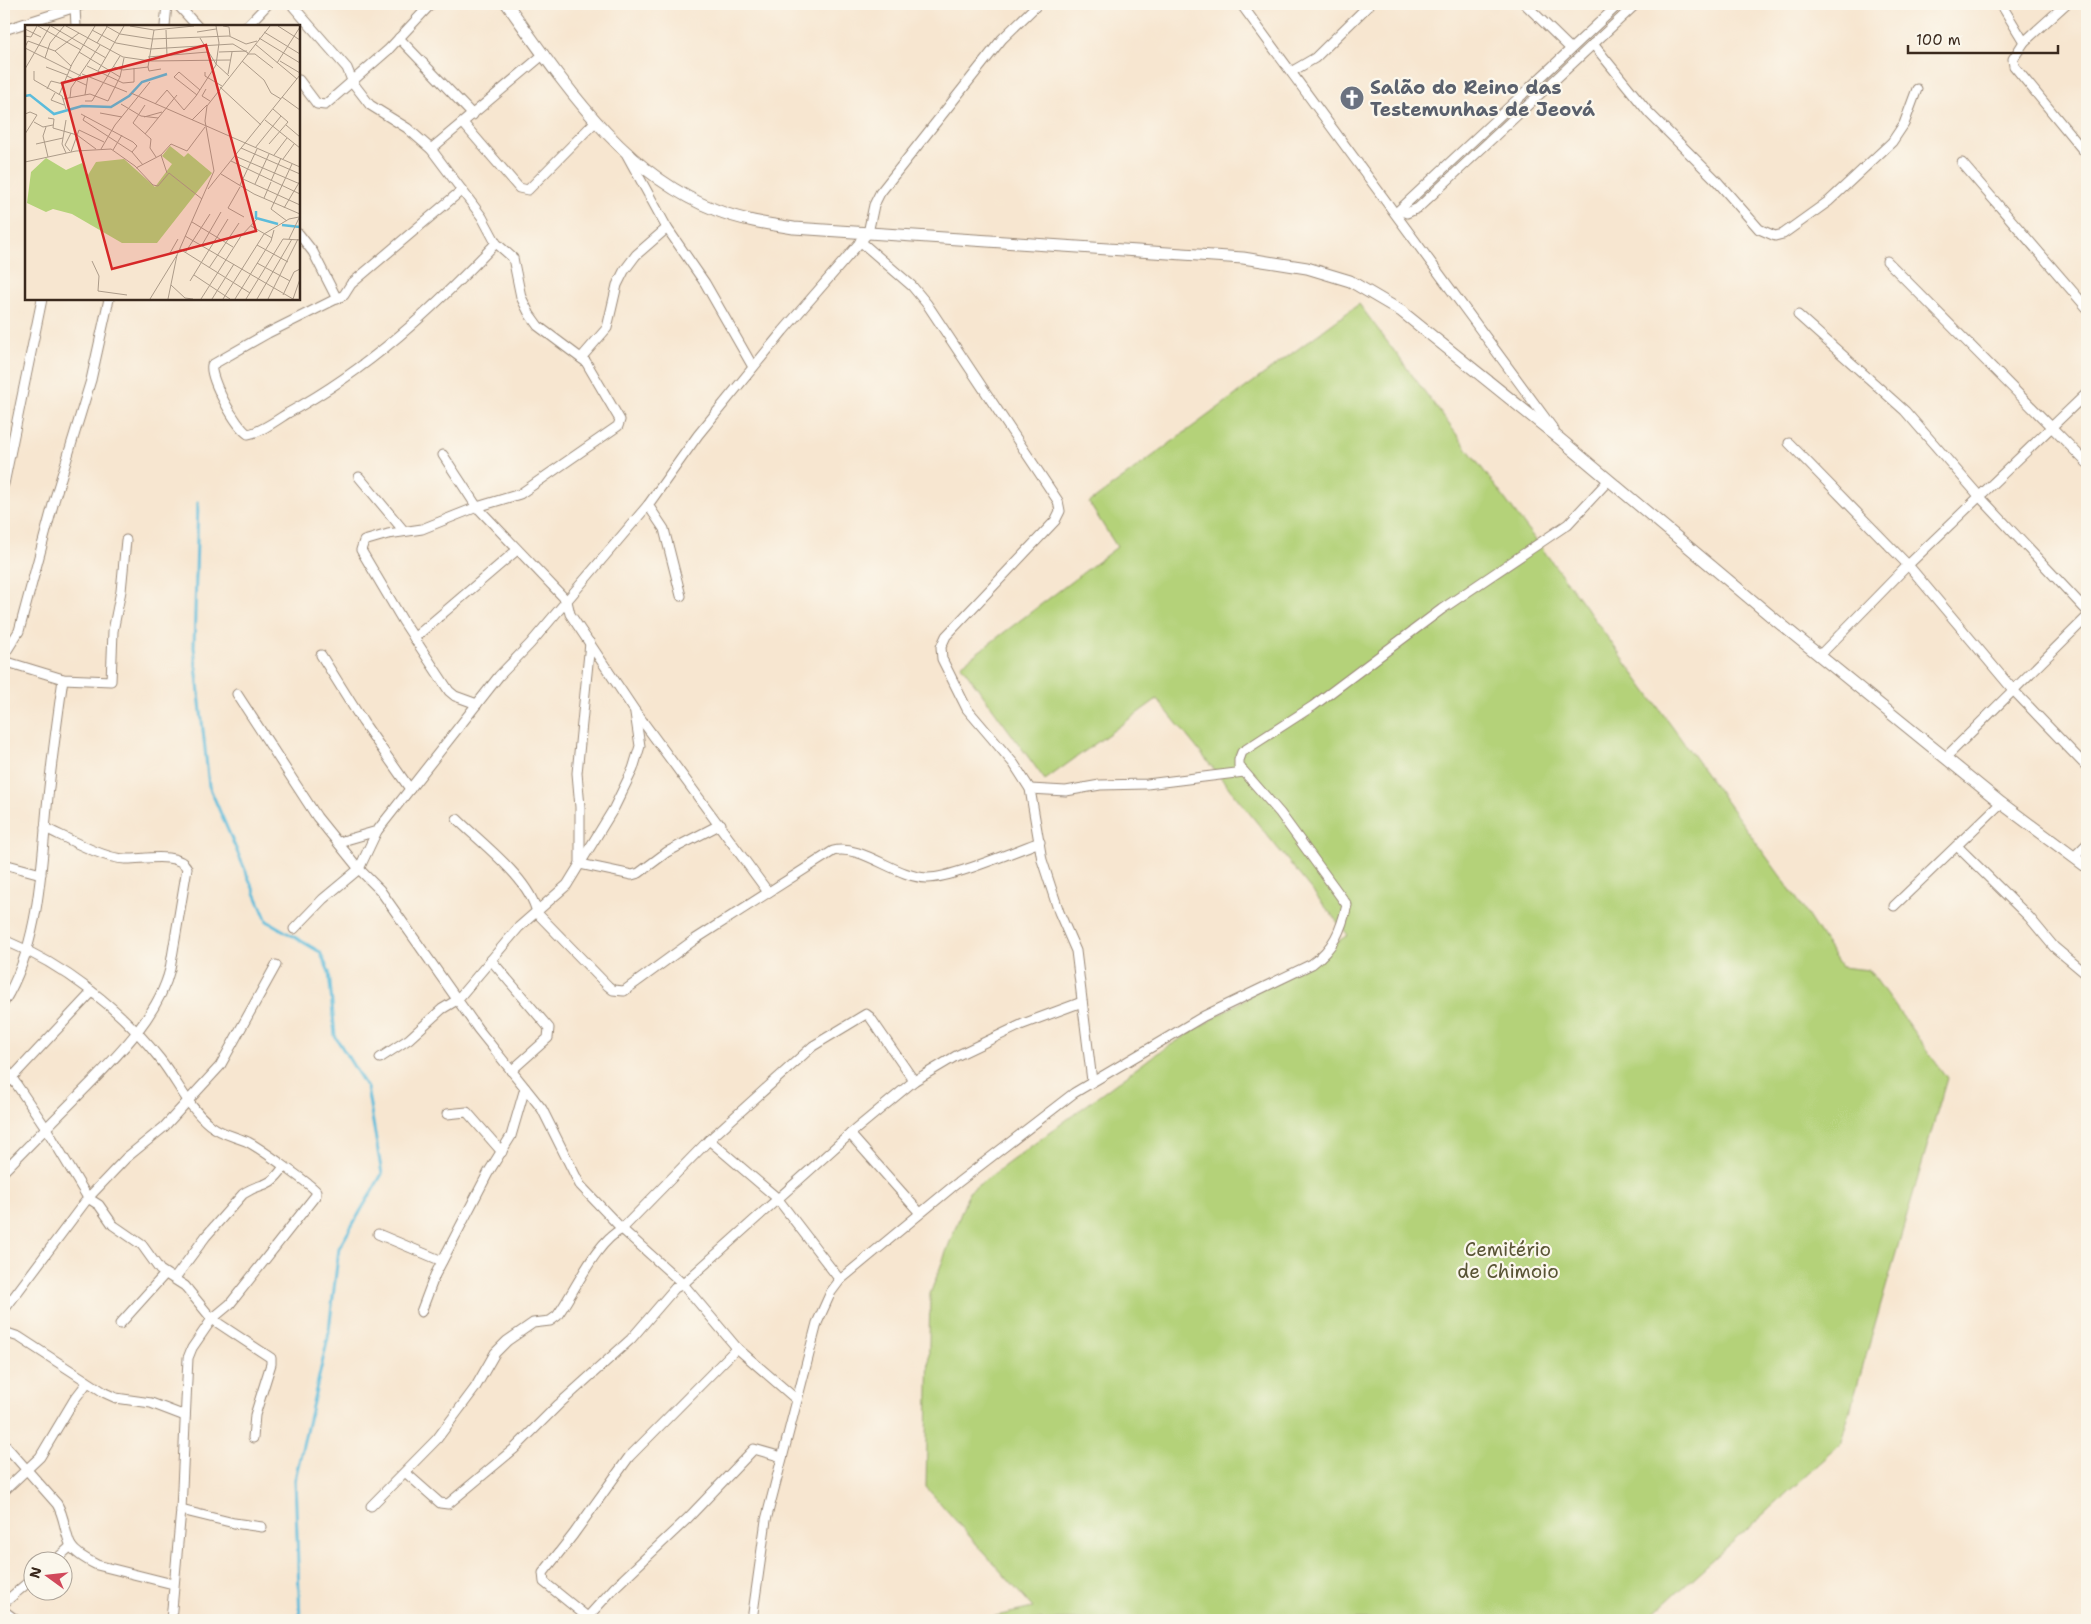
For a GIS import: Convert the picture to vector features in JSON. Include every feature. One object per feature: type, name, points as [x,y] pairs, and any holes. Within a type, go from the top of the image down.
[{"type":"street","points":[[4,30],[84,4]]},
{"type":"street","points":[[165,25],[167,4]]},
{"type":"street","points":[[177,4],[189,14],[196,25]]},
{"type":"street","points":[[248,25],[268,4]]},
{"type":"street","points":[[291,4],[346,68],[352,83],[370,104],[407,128],[430,149],[482,217],[496,243],[513,258],[521,297],[530,315],[538,326],[590,367],[620,420],[618,426],[520,494],[477,507],[422,529],[404,531],[364,541],[362,550],[414,638],[449,691],[455,696],[477,704]]},
{"type":"street","points":[[300,81],[321,106],[352,83],[400,38],[431,4]]},
{"type":"street","points":[[507,4],[596,121],[626,154],[674,187],[715,210],[758,222],[864,237],[1243,258],[1326,272],[1350,281],[1401,311],[1560,439],[1608,481],[2001,803],[2087,867]]},
{"type":"street","points":[[294,929],[323,899],[359,870],[378,831],[477,704],[499,676],[567,601],[648,505],[698,435],[753,367],[864,237],[874,205],[880,193],[1002,39],[1038,4]]},
{"type":"street","points":[[1291,72],[1315,58],[1370,4]]},
{"type":"street","points":[[1525,4],[1570,48]]},
{"type":"street","points":[[1398,212],[1570,48],[1619,4]]},
{"type":"street","points":[[1398,212],[1407,213],[1418,208],[1636,4]]},
{"type":"street","points":[[2001,4],[2024,42]]},
{"type":"street","points":[[2066,4],[2024,42],[2013,59],[2014,66],[2087,155]]},
{"type":"street","points":[[1246,6],[1291,72],[1398,212],[1560,439]]},
{"type":"street","points":[[75,7],[76,25]]},
{"type":"street","points":[[400,38],[473,115]]},
{"type":"street","points":[[1593,44],[1661,126],[1716,180],[1759,229],[1775,236],[1783,234],[1829,201],[1892,142],[1901,129],[1916,89]]},
{"type":"street","points":[[430,149],[544,54]]},
{"type":"street","points":[[462,123],[519,188],[528,190],[596,121]]},
{"type":"street","points":[[626,154],[667,228],[705,283],[753,367]]},
{"type":"street","points":[[1962,163],[2087,308]]},
{"type":"street","points":[[462,190],[351,284],[344,295],[268,333],[212,365],[213,374],[227,407],[245,432],[252,433],[317,397],[361,368],[454,286],[496,243]]},
{"type":"street","points":[[581,358],[607,328],[617,285],[624,271],[636,256],[667,228]]},
{"type":"street","points":[[300,235],[313,252],[337,299]]},
{"type":"street","points":[[864,237],[927,304],[1058,500],[1060,510],[1056,521],[946,636],[941,647],[942,659],[967,709],[1014,764],[1030,789],[1053,895],[1076,951],[1092,1081]]},
{"type":"street","points":[[1888,261],[2052,425],[2087,463]]},
{"type":"street","points":[[4,484],[8,444],[42,300]]},
{"type":"street","points":[[4,655],[19,631],[54,501],[90,380],[109,300]]},
{"type":"street","points":[[1798,315],[1904,411],[1980,498],[2087,611]]},
{"type":"street","points":[[1820,655],[1908,565],[1980,498],[2052,425],[2087,393]]},
{"type":"street","points":[[1789,443],[1908,565],[2014,691],[2087,767]]},
{"type":"street","points":[[443,455],[477,507],[567,601],[570,614],[635,711],[721,824],[768,892]]},
{"type":"street","points":[[359,476],[404,531]]},
{"type":"street","points":[[752,1620],[763,1535],[782,1457],[817,1323],[831,1292],[840,1280],[920,1213],[1074,1093],[1204,1016],[1312,964],[1323,956],[1338,936],[1347,905],[1280,813],[1244,772],[1239,760],[1242,752],[1313,706],[1442,609],[1568,524],[1608,481]]},
{"type":"street","points":[[648,505],[664,529],[681,596]]},
{"type":"street","points":[[4,661],[63,679],[111,681],[113,631],[121,591],[126,540]]},
{"type":"street","points":[[414,638],[517,550]]},
{"type":"street","points":[[1946,757],[2087,617]]},
{"type":"street","points":[[580,864],[580,806],[577,773],[590,643]]},
{"type":"street","points":[[321,655],[367,728],[410,790]]},
{"type":"street","points":[[4,1002],[16,980],[27,950],[41,874],[63,679]]},
{"type":"street","points":[[237,694],[281,758],[313,810],[359,870],[380,890],[457,1000],[550,1122],[580,1185],[622,1229],[683,1284],[736,1348],[797,1400]]},
{"type":"street","points":[[380,1058],[409,1039],[442,1009],[457,1000],[519,927],[567,885],[614,808],[638,757],[640,736],[635,711]]},
{"type":"street","points":[[1030,789],[1066,792],[1100,785],[1147,784],[1244,772]]},
{"type":"street","points":[[1894,906],[2001,803]]},
{"type":"street","points":[[457,820],[513,872],[532,899],[537,913],[608,986],[619,992],[624,992],[694,940],[833,851],[851,850],[897,871],[927,878],[947,875],[1040,842]]},
{"type":"street","points":[[580,864],[632,875],[651,865],[667,852],[721,824]]},
{"type":"street","points":[[4,1171],[123,1051],[167,984],[187,868],[178,860],[113,858],[45,828]]},
{"type":"street","points":[[339,842],[378,831]]},
{"type":"street","points":[[2074,857],[2087,844]]},
{"type":"street","points":[[1957,846],[2029,917],[2054,947],[2085,973]]},
{"type":"street","points":[[4,864],[41,874]]},
{"type":"street","points":[[4,940],[27,950],[92,992],[136,1032],[166,1067],[186,1101],[210,1124],[224,1135],[255,1146],[283,1168],[312,1187],[316,1195],[230,1304],[212,1319],[192,1348],[188,1358],[181,1510],[171,1620]]},
{"type":"street","points":[[491,960],[549,1028],[548,1038],[511,1071]]},
{"type":"street","points":[[4,1310],[88,1198],[126,1158],[160,1131],[220,1066],[276,965]]},
{"type":"street","points":[[4,1086],[92,992]]},
{"type":"street","points":[[406,1474],[440,1504],[448,1504],[514,1449],[559,1404],[630,1340],[675,1288],[683,1284],[777,1198],[914,1081],[956,1056],[1006,1032],[1082,1002]]},
{"type":"street","points":[[371,1506],[406,1474],[437,1439],[475,1388],[495,1353],[507,1341],[533,1323],[550,1321],[557,1316],[589,1264],[616,1233],[709,1140],[813,1046],[863,1015],[870,1016],[914,1081]]},
{"type":"street","points":[[4,1066],[46,1128],[88,1198],[98,1205],[113,1225],[142,1245],[160,1270],[176,1278],[185,1286],[212,1319],[271,1358],[272,1364],[255,1415],[253,1438]]},
{"type":"street","points":[[421,1312],[442,1261],[511,1136],[525,1088]]},
{"type":"street","points":[[447,1114],[467,1112],[502,1152]]},
{"type":"street","points":[[850,1134],[920,1213]]},
{"type":"street","points":[[709,1140],[777,1198],[840,1280]]},
{"type":"street","points":[[176,1278],[206,1236],[243,1194],[250,1189],[272,1182],[283,1168]]},
{"type":"street","points":[[378,1234],[442,1261]]},
{"type":"street","points":[[120,1324],[165,1274]]},
{"type":"street","points":[[4,1332],[19,1337],[87,1383],[116,1398],[139,1400],[185,1416]]},
{"type":"street","points":[[736,1348],[624,1463],[573,1535],[543,1573],[544,1582],[588,1619],[754,1449],[782,1457]]},
{"type":"street","points":[[4,1491],[40,1458],[74,1400],[87,1383]]},
{"type":"street","points":[[4,1444],[57,1504],[63,1515],[71,1546],[97,1565],[173,1584]]},
{"type":"street","points":[[181,1510],[234,1523],[262,1527]]},
{"type":"street","points":[[64,1552],[71,1546]]},
{"type":"street","points":[[4,1603],[22,1588]]},
{"type":"street","points":[[5,1615],[16,1620]]},
{"type":"green space","name":"Cemitério de Chimoio","points":[[1359,304],[1576,594],[1797,899],[1841,967],[1869,970],[1947,1078],[1840,1445],[1646,1620],[978,1620],[1033,1608],[926,1487],[930,1294],[969,1192],[1153,1056],[1348,935],[1157,699],[1045,780],[961,665],[1117,547],[1089,503]]},
{"type":"waterway","points":[[198,502],[194,647],[209,786],[267,921],[320,952],[329,972],[335,1036],[367,1088],[382,1174],[339,1248],[328,1338],[295,1479],[300,1620]]},
{"type":"place","name":"Salão do Reino das Testemunhas de Jeová","points":[[1352,98]]}]
